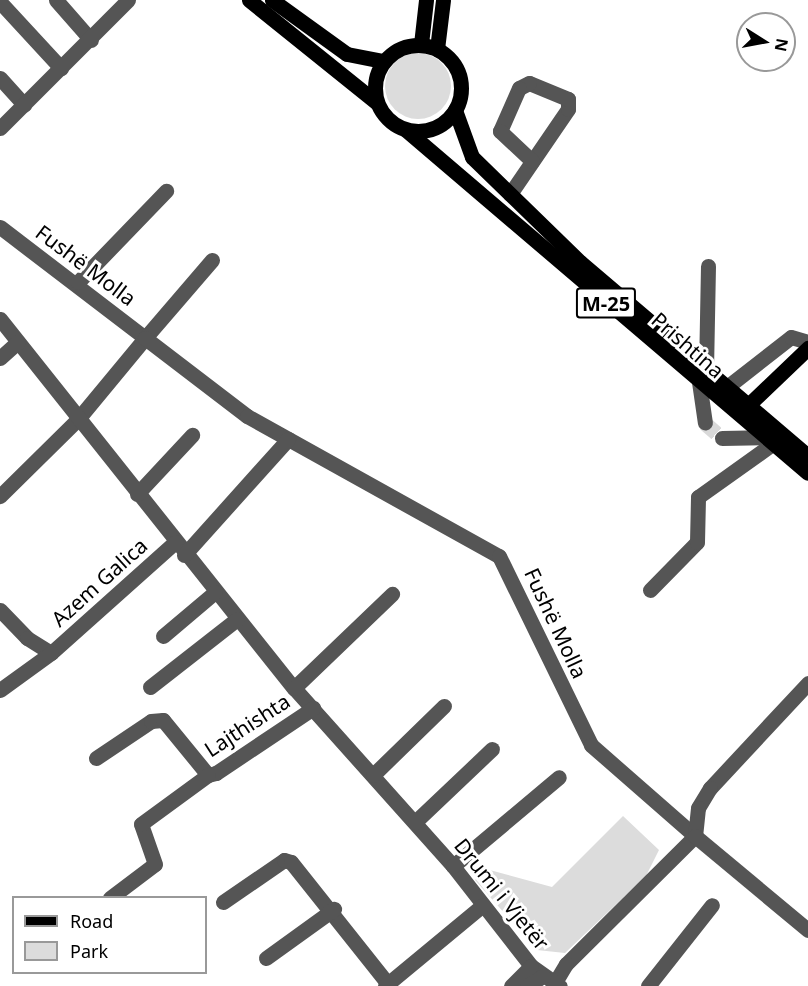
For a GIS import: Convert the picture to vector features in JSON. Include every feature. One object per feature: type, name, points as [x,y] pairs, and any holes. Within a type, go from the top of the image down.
[{"type":"main road","name":"M-25","points":[[249,0],[376,102]]},
{"type":"main road","points":[[272,0],[347,54],[383,62]]},
{"type":"main road","points":[[421,44],[426,0]]},
{"type":"main road","points":[[376,102],[374,88],[383,62],[399,48],[421,44],[437,49],[443,0]]},
{"type":"main road","name":"Prishtina","points":[[437,49],[453,62],[461,80],[455,110],[466,149],[510,194],[702,376],[738,417],[808,473]]},
{"type":"main road","name":"Prishtina","points":[[376,102],[388,119],[406,130],[702,376],[727,387],[808,456]]},
{"type":"main road","points":[[406,130],[434,128],[455,110]]},
{"type":"main road","points":[[738,417],[746,404],[808,348]]},
{"type":"street","points":[[56,0],[91,40]]},
{"type":"street","points":[[0,128],[91,40],[128,0]]},
{"type":"street","points":[[0,2],[61,68]]},
{"type":"street","points":[[0,78],[24,105]]},
{"type":"street","points":[[510,194],[568,109],[568,99],[529,83],[519,87],[500,131],[532,161]]},
{"type":"street","points":[[78,282],[166,191]]},
{"type":"street","name":"Fushë Molla","points":[[0,227],[78,282],[145,338],[247,416],[499,556],[591,746],[694,836],[808,930]]},
{"type":"street","points":[[0,496],[78,419],[212,260]]},
{"type":"street","points":[[705,423],[702,376],[708,266]]},
{"type":"street","name":"Drumi i Vjetër","points":[[0,319],[179,549],[294,688],[415,822],[548,979]]},
{"type":"street","points":[[727,387],[791,337],[808,342]]},
{"type":"street","points":[[0,358],[18,342]]},
{"type":"street","points":[[137,494],[192,435]]},
{"type":"street","points":[[722,438],[766,441]]},
{"type":"street","points":[[179,549],[288,439]]},
{"type":"street","points":[[650,590],[697,542],[698,497],[766,441]]},
{"type":"street","name":"Azem Galica","points":[[0,690],[179,549]]},
{"type":"street","points":[[163,636],[215,592]]},
{"type":"street","points":[[294,688],[392,594]]},
{"type":"street","name":"Azem Galica","points":[[0,610],[51,652]]},
{"type":"street","points":[[150,687],[237,618]]},
{"type":"street","points":[[0,632],[13,623]]},
{"type":"street","points":[[527,986],[548,979],[694,836],[698,808],[710,788],[808,683]]},
{"type":"street","points":[[373,775],[444,706]]},
{"type":"street","name":"Lajthishta","points":[[96,758],[150,721],[163,720],[208,775],[313,708]]},
{"type":"street","points":[[415,822],[492,749]]},
{"type":"street","points":[[111,896],[155,864],[141,824],[208,775]]},
{"type":"street","points":[[453,866],[559,777]]},
{"type":"street","points":[[223,902],[284,860],[297,867],[334,909],[387,985],[483,905]]},
{"type":"street","points":[[648,986],[712,905]]},
{"type":"street","points":[[266,958],[334,909]]},
{"type":"street","points":[[511,986],[548,979]]},
{"type":"green space","points":[[418,53],[430,56],[441,63],[448,74],[451,86],[448,98],[441,109],[430,116],[418,119],[406,116],[395,109],[388,98],[385,86],[388,74],[395,63],[406,56]]},
{"type":"green space","points":[[623,816],[659,850],[646,876],[565,953],[537,950],[475,880],[486,869],[552,887]]},
{"type":"tunnel","points":[[705,423],[722,438]]}]
